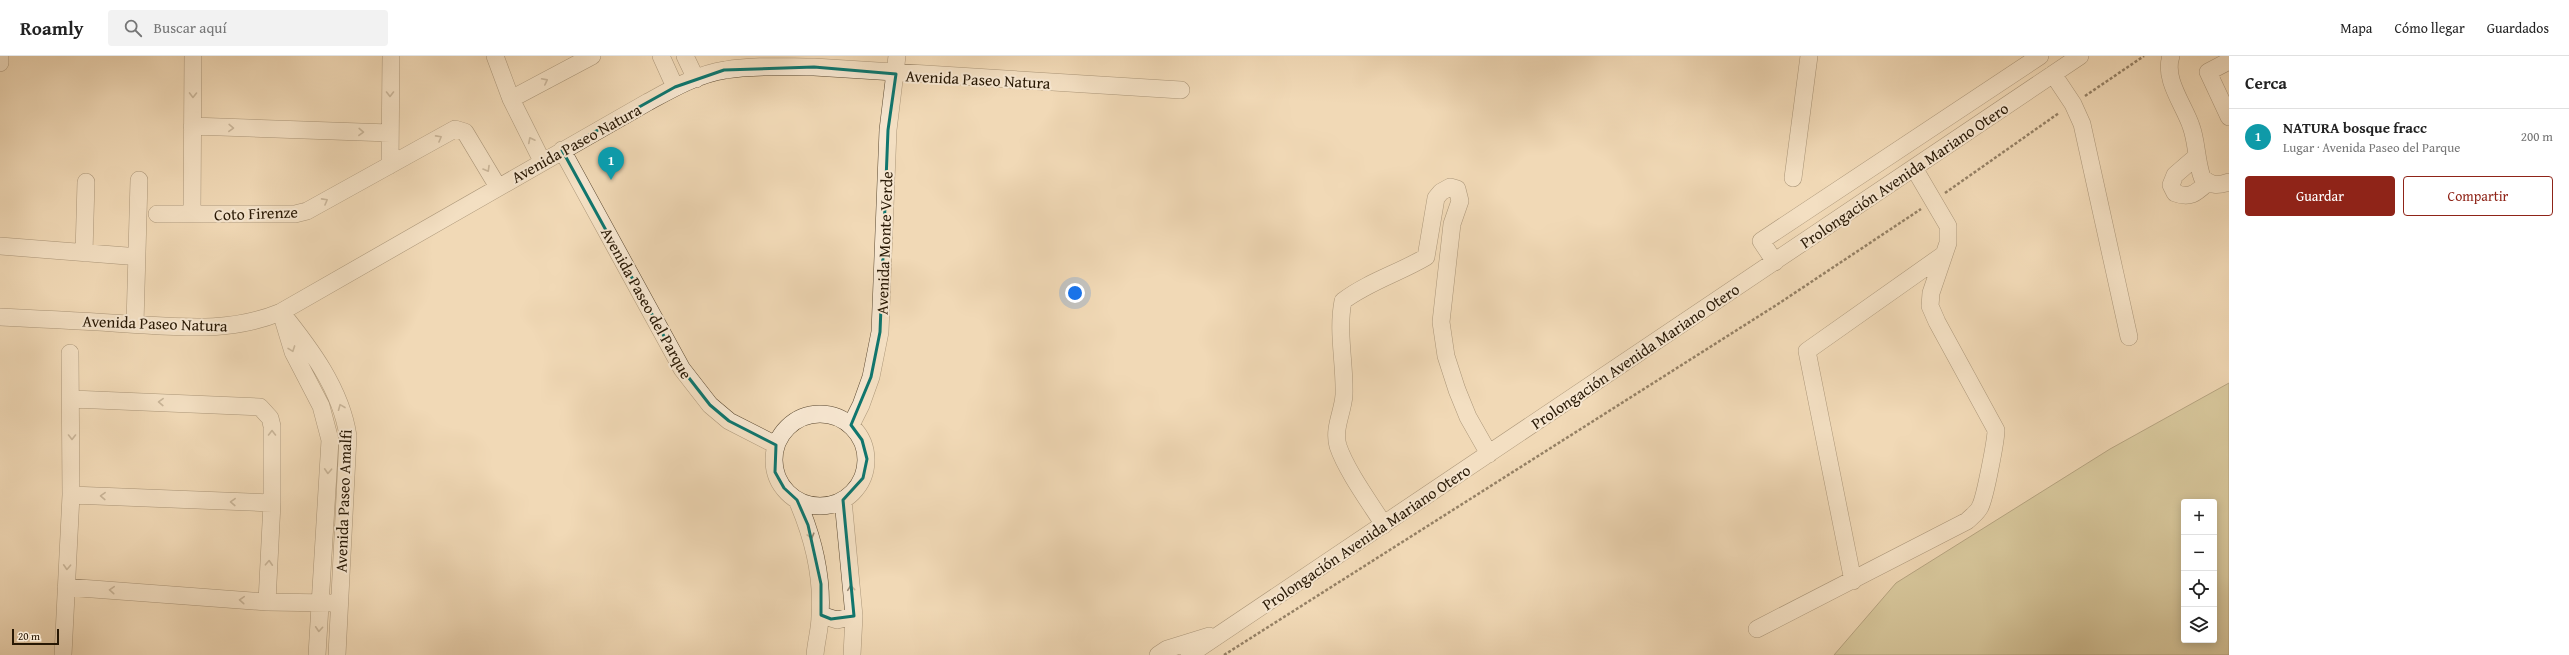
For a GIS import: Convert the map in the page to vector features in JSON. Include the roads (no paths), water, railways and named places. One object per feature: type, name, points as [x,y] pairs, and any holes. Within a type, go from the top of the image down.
[{"type":"street","points":[[0,56],[0,63]]},
{"type":"street","name":"Coto Firenze","points":[[193,56],[192,214],[295,214],[306,211],[450,132],[462,129],[469,137],[498,187]]},
{"type":"street","points":[[390,165],[391,56]]},
{"type":"street","points":[[495,56],[511,99],[542,161]]},
{"type":"street","points":[[511,99],[593,56]]},
{"type":"street","points":[[661,56],[675,88]]},
{"type":"street","points":[[685,56],[696,79]]},
{"type":"street","name":"Avenida Monte Verde","points":[[851,425],[861,406],[871,377],[880,332],[888,130],[897,56]]},
{"type":"street","points":[[1794,178],[1809,56]]},
{"type":"street","points":[[1775,262],[1761,241],[2040,56]]},
{"type":"street","name":"Prolongación Avenida Mariano Otero","points":[[1190,655],[2080,56]]},
{"type":"street","points":[[2171,56],[2170,72],[2172,80],[2191,126],[2202,177],[2207,183],[2220,185],[2229,182]]},
{"type":"street","points":[[2229,61],[2208,72],[2229,117]]},
{"type":"street","name":"Avenida Paseo Natura","points":[[0,317],[199,327],[235,326],[281,312],[542,161],[675,88],[696,79],[724,70],[764,67],[814,67],[896,74],[1181,90]]},
{"type":"street","points":[[2053,74],[2073,104],[2082,124],[2129,337]]},
{"type":"street","points":[[192,126],[390,133]]},
{"type":"street","name":"Avenida Paseo del Parque","points":[[562,150],[682,369],[710,405],[729,421],[776,445]]},
{"type":"street","points":[[2197,156],[2175,175],[2171,185],[2175,193],[2186,197],[2193,195],[2207,183]]},
{"type":"street","points":[[1758,630],[1967,520],[1980,507],[1991,456],[1996,443],[1996,430],[1937,322],[1930,306],[1931,293],[1948,243],[1948,226],[1914,168]]},
{"type":"street","points":[[135,324],[139,180]]},
{"type":"street","points":[[84,253],[86,182]]},
{"type":"street","points":[[1384,525],[1361,488],[1338,446],[1336,433],[1344,396],[1341,342],[1343,301],[1354,293],[1404,270],[1426,257],[1436,198],[1441,192],[1450,187],[1457,189],[1460,201],[1452,224],[1441,322],[1446,356],[1468,417],[1489,454]]},
{"type":"street","points":[[157,214],[192,214]]},
{"type":"street","points":[[0,246],[127,256]]},
{"type":"street","points":[[1853,581],[1807,351],[1943,255]]},
{"type":"street","name":"Avenida Paseo Amalfi","points":[[281,312],[293,352],[321,406],[330,440],[317,655]]},
{"type":"street","name":"Avenida Paseo Amalfi","points":[[281,312],[306,342],[333,388],[346,419],[348,436],[337,655]]},
{"type":"street","points":[[63,655],[71,495],[72,398],[70,353]]},
{"type":"street","points":[[72,398],[260,407],[270,418],[272,426],[272,503],[267,602]]},
{"type":"street","points":[[826,414],[844,420],[851,425],[862,440],[867,459],[863,478],[855,490],[844,500],[821,506],[797,500],[790,495],[779,480],[774,463],[776,445],[785,429],[808,415],[826,414]]},
{"type":"street","points":[[71,495],[272,503]]},
{"type":"street","points":[[797,500],[808,525],[821,584],[821,615],[815,655]]},
{"type":"street","points":[[844,500],[854,616],[852,655]]},
{"type":"street","points":[[66,587],[267,602],[340,603]]},
{"type":"street","points":[[821,615],[836,620],[854,616]]},
{"type":"street","points":[[1158,655],[1167,649],[1228,630]]},
{"type":"place","name":"NATURA bosque fracc","points":[[611,180]]}]
